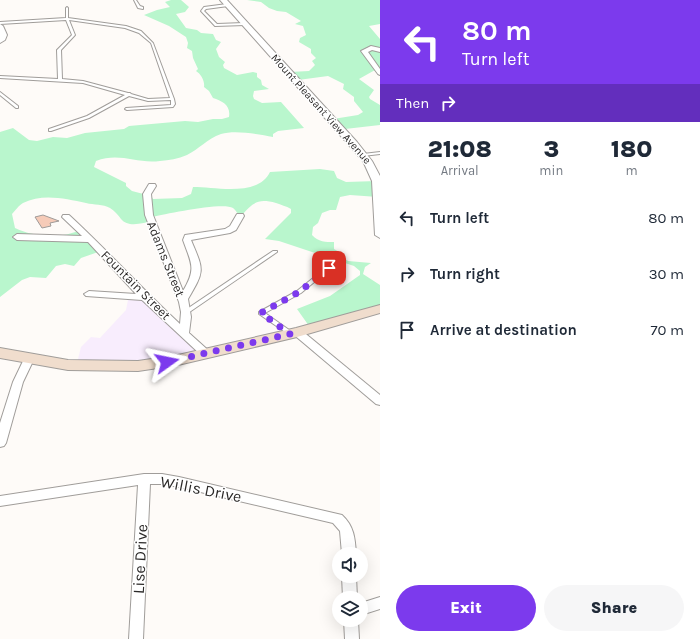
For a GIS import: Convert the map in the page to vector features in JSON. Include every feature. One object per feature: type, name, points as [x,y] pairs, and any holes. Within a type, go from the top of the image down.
[{"type":"main road","points":[[0,353],[68,365],[138,366],[178,360],[293,333],[380,309]]},
{"type":"street","name":"Mount Pleasant View Avenue","points":[[225,3],[363,155],[375,172],[377,181],[380,235]]},
{"type":"street","points":[[0,24],[4,35],[3,39],[0,40]]},
{"type":"street","points":[[379,73],[364,51],[371,48],[380,50]]},
{"type":"street","name":"Adams Street","points":[[152,186],[147,194],[149,215],[183,299],[187,318],[184,333]]},
{"type":"street","points":[[183,299],[195,278],[197,266],[187,240],[188,237],[227,231],[232,228],[240,216]]},
{"type":"street","name":"Fountain Street","points":[[66,217],[90,239],[145,297],[205,353]]},
{"type":"street","points":[[17,237],[90,239]]},
{"type":"street","points":[[89,294],[145,297]]},
{"type":"street","points":[[293,333],[380,401]]},
{"type":"street","points":[[0,440],[18,382],[28,359]]},
{"type":"street","name":"Willis Drive","points":[[0,501],[144,480],[179,482],[337,519],[344,523],[348,531],[349,547]]},
{"type":"street","name":"Lise Drive","points":[[136,639],[144,480]]},
{"type":"street","points":[[368,607],[380,603]]},
{"type":"street","points":[[351,627],[352,639]]},
{"type":"lane","points":[[135,0],[139,7],[142,8]]},
{"type":"lane","points":[[225,3],[205,8],[202,11],[216,26],[244,24]]},
{"type":"lane","points":[[60,80],[59,50],[74,35],[67,19],[66,8]]},
{"type":"lane","points":[[0,24],[67,19],[126,27],[140,32],[152,43],[173,104],[172,106],[127,109]]},
{"type":"lane","points":[[0,78],[83,82],[148,100],[172,99]]},
{"type":"lane","points":[[0,94],[17,107]]},
{"type":"lane","points":[[50,130],[88,117],[129,94]]},
{"type":"lane","points":[[363,155],[380,153]]},
{"type":"lane","points":[[186,312],[274,252]]},
{"type":"lane","points":[[293,333],[261,313],[299,292],[329,268]]},
{"type":"shaded area","points":[[129,295],[142,295],[205,348],[164,361],[77,363],[81,347],[91,337],[100,338],[126,310]]},
{"type":"green space","points":[[171,0],[181,0],[189,7],[185,12],[176,14],[186,28],[197,30],[201,33],[213,34],[216,40],[221,42],[216,49],[219,57],[225,62],[223,65],[224,68],[237,75],[253,72],[257,73],[257,77],[261,80],[262,85],[269,89],[254,91],[254,99],[262,103],[281,102],[304,128],[278,131],[273,134],[273,137],[233,132],[221,134],[207,141],[191,153],[177,158],[163,161],[143,161],[113,158],[96,161],[94,167],[126,183],[126,186],[132,191],[151,196],[153,199],[182,198],[191,194],[193,187],[224,189],[246,188],[256,185],[264,180],[270,172],[320,169],[334,171],[337,178],[346,182],[377,181],[378,197],[350,195],[340,197],[336,210],[330,210],[322,213],[318,223],[313,227],[312,235],[325,242],[334,242],[334,249],[341,253],[342,257],[348,261],[371,263],[365,267],[363,274],[380,285],[380,308],[309,326],[297,309],[330,296],[360,275],[360,271],[354,266],[279,241],[265,239],[291,213],[291,209],[276,203],[264,201],[260,201],[252,205],[241,216],[233,208],[218,206],[152,217],[153,221],[132,224],[124,222],[113,210],[104,206],[54,198],[38,198],[31,200],[22,204],[12,214],[15,228],[30,233],[48,236],[65,235],[80,230],[101,251],[81,258],[74,266],[65,264],[56,266],[46,278],[30,277],[22,280],[0,297],[0,132],[13,128],[29,140],[37,141],[53,137],[67,138],[85,133],[124,129],[129,126],[185,121],[198,122],[229,117],[229,109],[225,104],[213,98],[209,91],[204,87],[204,82],[200,74],[196,71],[198,69],[193,58],[192,51],[187,48],[188,43],[186,37],[169,26],[144,15],[170,7],[165,2]]},
{"type":"green space","points":[[247,0],[380,0],[380,24],[369,26],[380,39],[380,70],[375,70],[359,79],[374,90],[369,97],[380,105],[380,125],[345,129],[333,119],[358,115],[363,112],[354,101],[354,97],[343,89],[344,84],[328,76],[298,80],[290,72],[309,71],[315,65],[312,61],[316,58],[311,53],[311,49],[299,42],[300,38],[306,35],[303,26],[295,24],[301,21],[286,12],[269,8],[261,2]]},
{"type":"building","points":[[43,215],[59,221],[50,223],[51,226],[42,228],[35,217]]},
{"type":"route","points":[[167,362],[290,334],[261,313],[299,292],[329,268]]}]
